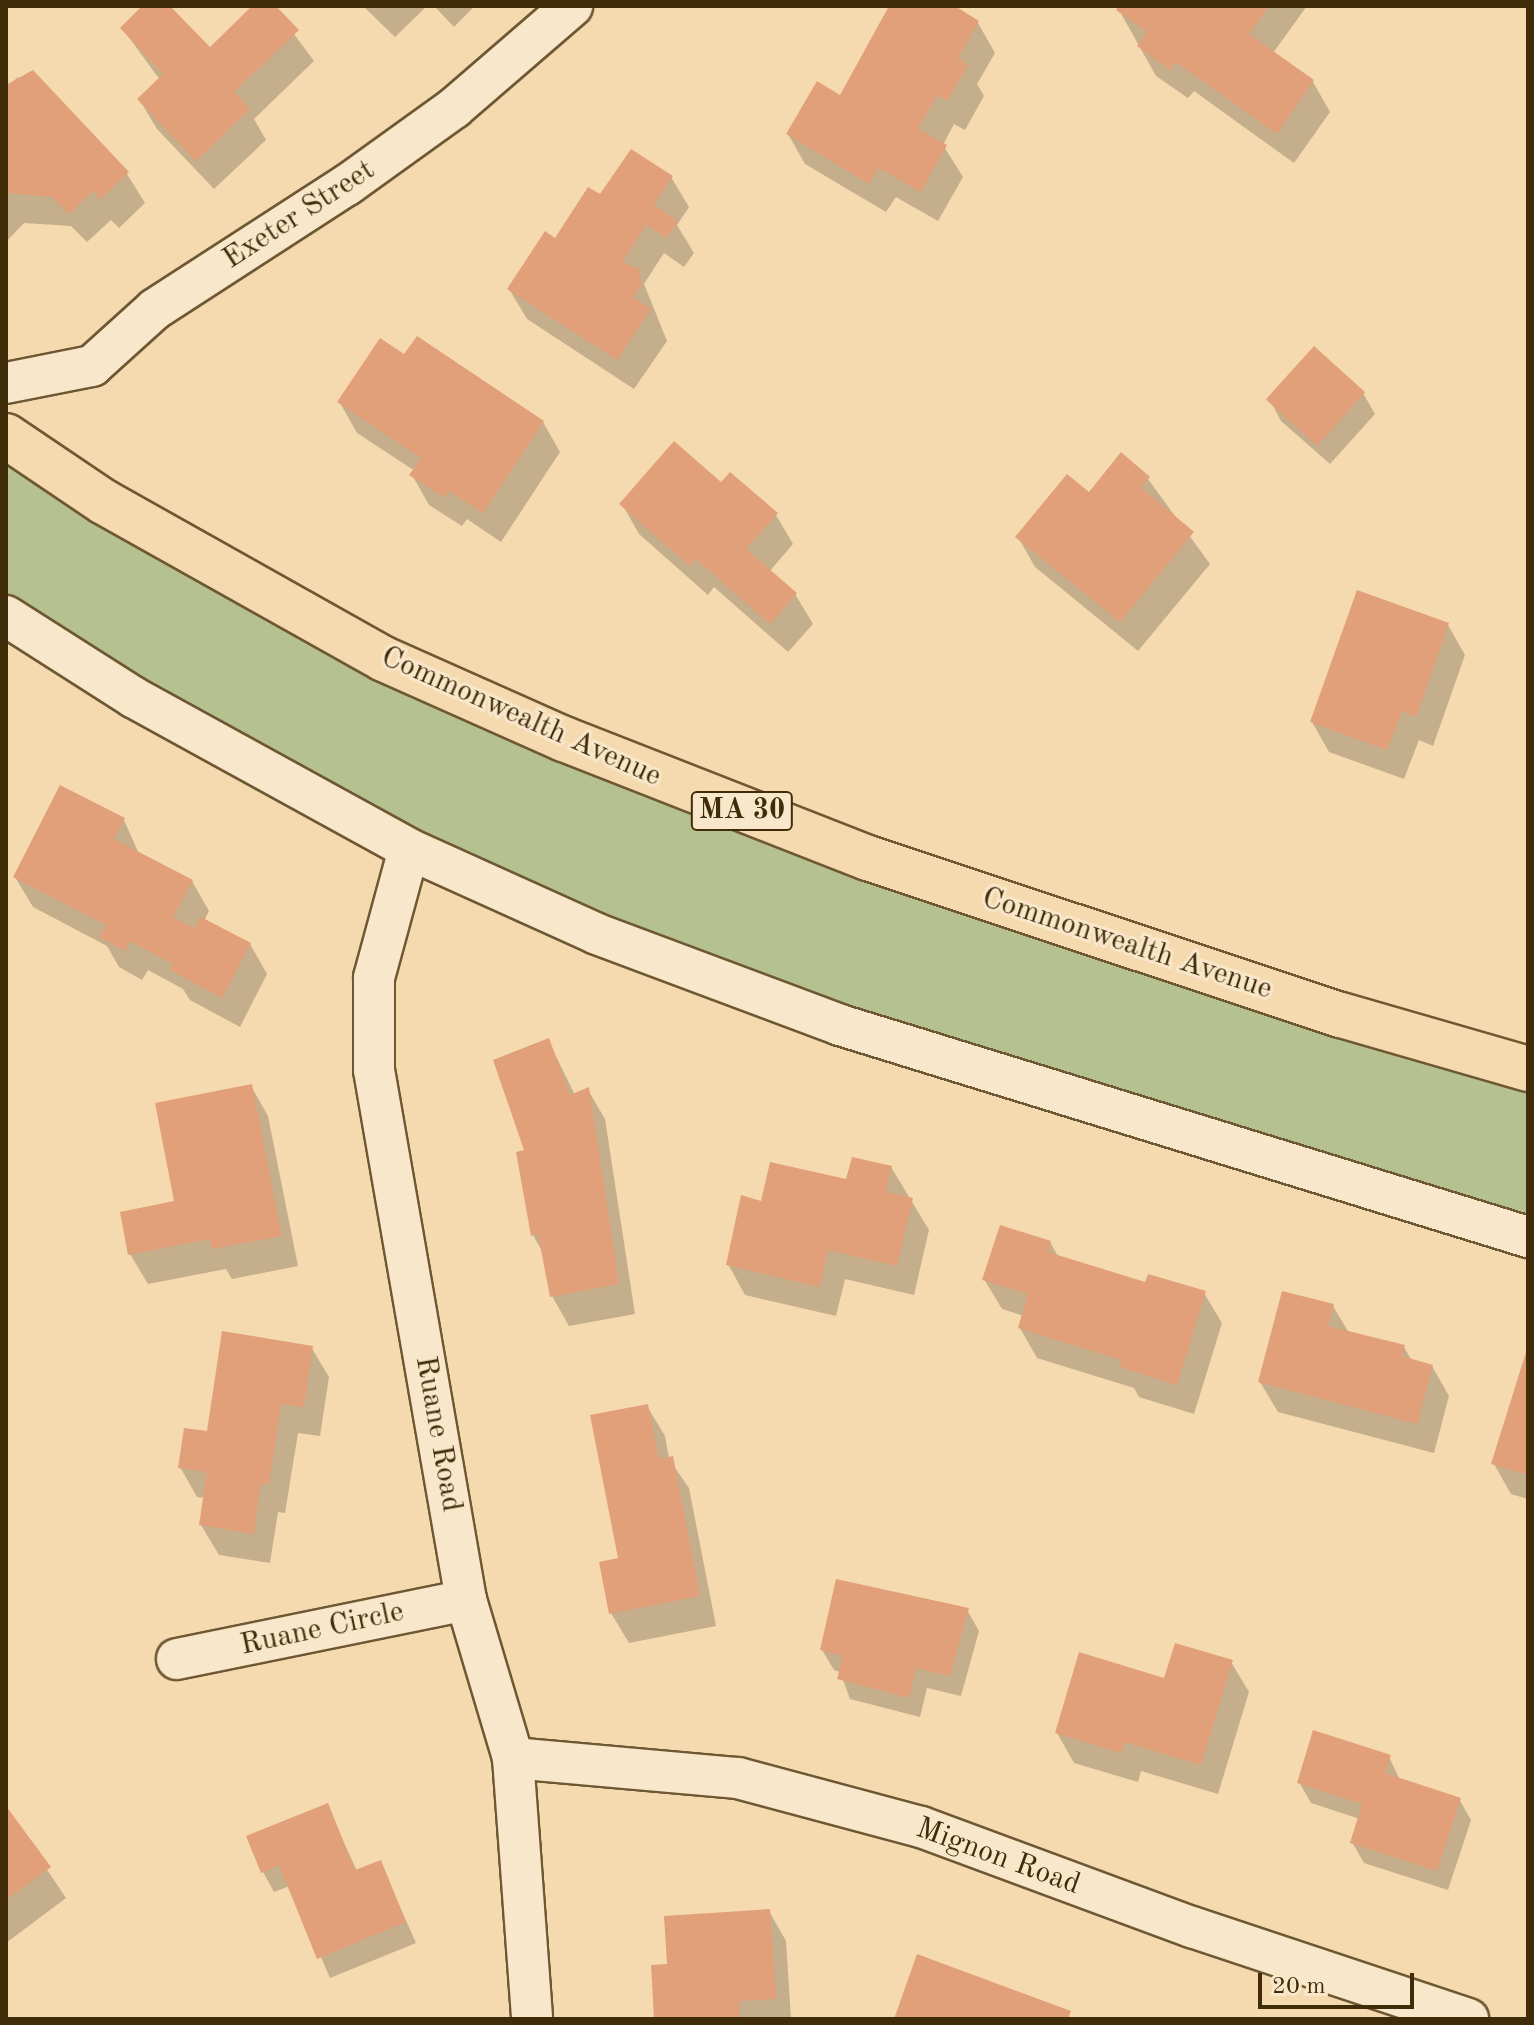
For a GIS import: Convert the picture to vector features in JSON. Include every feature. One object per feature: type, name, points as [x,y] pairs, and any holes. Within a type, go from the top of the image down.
[{"type":"main road","name":"Commonwealth Avenue","points":[[6,436],[104,502],[384,659],[564,739],[868,858],[1341,1015],[1528,1069]]},
{"type":"street","name":"Exeter Street","points":[[6,383],[92,366],[155,309],[347,185],[454,108],[572,6]]},
{"type":"street","points":[[6,616],[133,697],[409,849],[597,934],[840,1025],[1528,1237]]},
{"type":"street","name":"Ruane Road","points":[[409,849],[374,978],[374,1070],[466,1600],[513,1758],[532,2019]]},
{"type":"street","name":"Ruane Circle","points":[[177,1659],[466,1600]]},
{"type":"street","name":"Mignon Road","points":[[513,1758],[738,1778],[906,1823],[1468,2019]]},
{"type":"green space","points":[[6,436],[564,739],[1528,1069],[1528,1237],[597,934],[6,616]]},
{"type":"building","points":[[142,6],[170,6],[210,47],[252,6],[276,6],[299,30],[234,92],[250,109],[196,161],[137,99],[163,74],[120,28]]},
{"type":"building","points":[[889,6],[955,6],[979,21],[958,58],[968,65],[947,101],[937,95],[918,129],[947,145],[921,192],[878,168],[869,184],[786,134],[817,81],[840,95]]},
{"type":"building","points":[[1119,6],[1269,6],[1249,34],[1314,80],[1277,134],[1176,62],[1170,70],[1137,46],[1147,32],[1116,10]]},
{"type":"building","points":[[33,70],[129,172],[100,200],[93,191],[69,214],[52,197],[6,193],[6,85]]},
{"type":"building","points":[[631,149],[673,176],[654,205],[678,221],[667,238],[646,225],[622,262],[639,269],[642,284],[633,297],[651,309],[617,360],[507,289],[545,231],[555,238],[588,187],[600,194]]},
{"type":"building","points":[[417,336],[544,421],[483,513],[449,491],[445,498],[409,475],[421,458],[337,402],[380,338],[404,354]]},
{"type":"building","points":[[1314,346],[1365,392],[1317,446],[1266,400]]},
{"type":"building","points":[[674,441],[721,482],[730,472],[778,513],[746,549],[797,593],[770,624],[696,559],[690,566],[619,504]]},
{"type":"building","points":[[1121,452],[1150,477],[1141,487],[1194,532],[1120,622],[1015,537],[1067,474],[1089,492]]},
{"type":"building","points":[[1357,590],[1449,623],[1416,717],[1402,711],[1387,750],[1310,722]]},
{"type":"building","points":[[60,785],[125,818],[114,839],[193,880],[173,917],[194,928],[201,917],[251,943],[222,998],[170,970],[173,964],[130,941],[125,951],[99,937],[106,925],[13,877]]},
{"type":"building","points":[[549,1038],[570,1095],[589,1087],[619,1284],[550,1297],[538,1234],[531,1236],[516,1152],[524,1150],[493,1060]]},
{"type":"building","points":[[252,1084],[282,1236],[212,1249],[210,1239],[128,1255],[120,1212],[174,1201],[155,1103]]},
{"type":"building","points":[[852,1157],[892,1166],[886,1192],[913,1198],[897,1266],[828,1250],[820,1287],[726,1265],[741,1195],[761,1201],[770,1162],[846,1179]]},
{"type":"building","points":[[1000,1225],[1051,1241],[1048,1252],[1145,1282],[1148,1274],[1206,1291],[1177,1385],[1120,1367],[1121,1360],[1018,1328],[1028,1294],[982,1280]]},
{"type":"building","points":[[1282,1291],[1334,1304],[1328,1326],[1405,1345],[1402,1356],[1433,1365],[1417,1424],[1258,1382]]},
{"type":"building","points":[[222,1331],[313,1346],[304,1407],[281,1404],[269,1484],[261,1483],[254,1534],[199,1525],[207,1472],[178,1468],[184,1428],[207,1431]]},
{"type":"building","points":[[1528,1352],[1528,1475],[1491,1464]]},
{"type":"building","points":[[648,1404],[659,1459],[673,1456],[700,1596],[609,1614],[599,1562],[618,1558],[590,1415]]},
{"type":"building","points":[[836,1579],[969,1608],[950,1676],[916,1668],[909,1698],[837,1679],[843,1656],[820,1650]]},
{"type":"building","points":[[1175,1643],[1233,1660],[1201,1765],[1124,1742],[1121,1753],[1055,1733],[1079,1652],[1164,1678]]},
{"type":"building","points":[[1313,1730],[1391,1755],[1385,1773],[1461,1798],[1437,1871],[1350,1843],[1362,1804],[1297,1783]]},
{"type":"building","points":[[328,1803],[355,1870],[381,1860],[406,1922],[317,1959],[279,1865],[261,1873],[246,1836]]},
{"type":"building","points":[[6,1806],[51,1867],[6,1900]]},
{"type":"building","points":[[770,1909],[776,1999],[739,2001],[740,2019],[654,2019],[651,1965],[667,1964],[664,1916]]},
{"type":"building","points":[[917,1954],[1071,2011],[1068,2019],[894,2019]]}]
